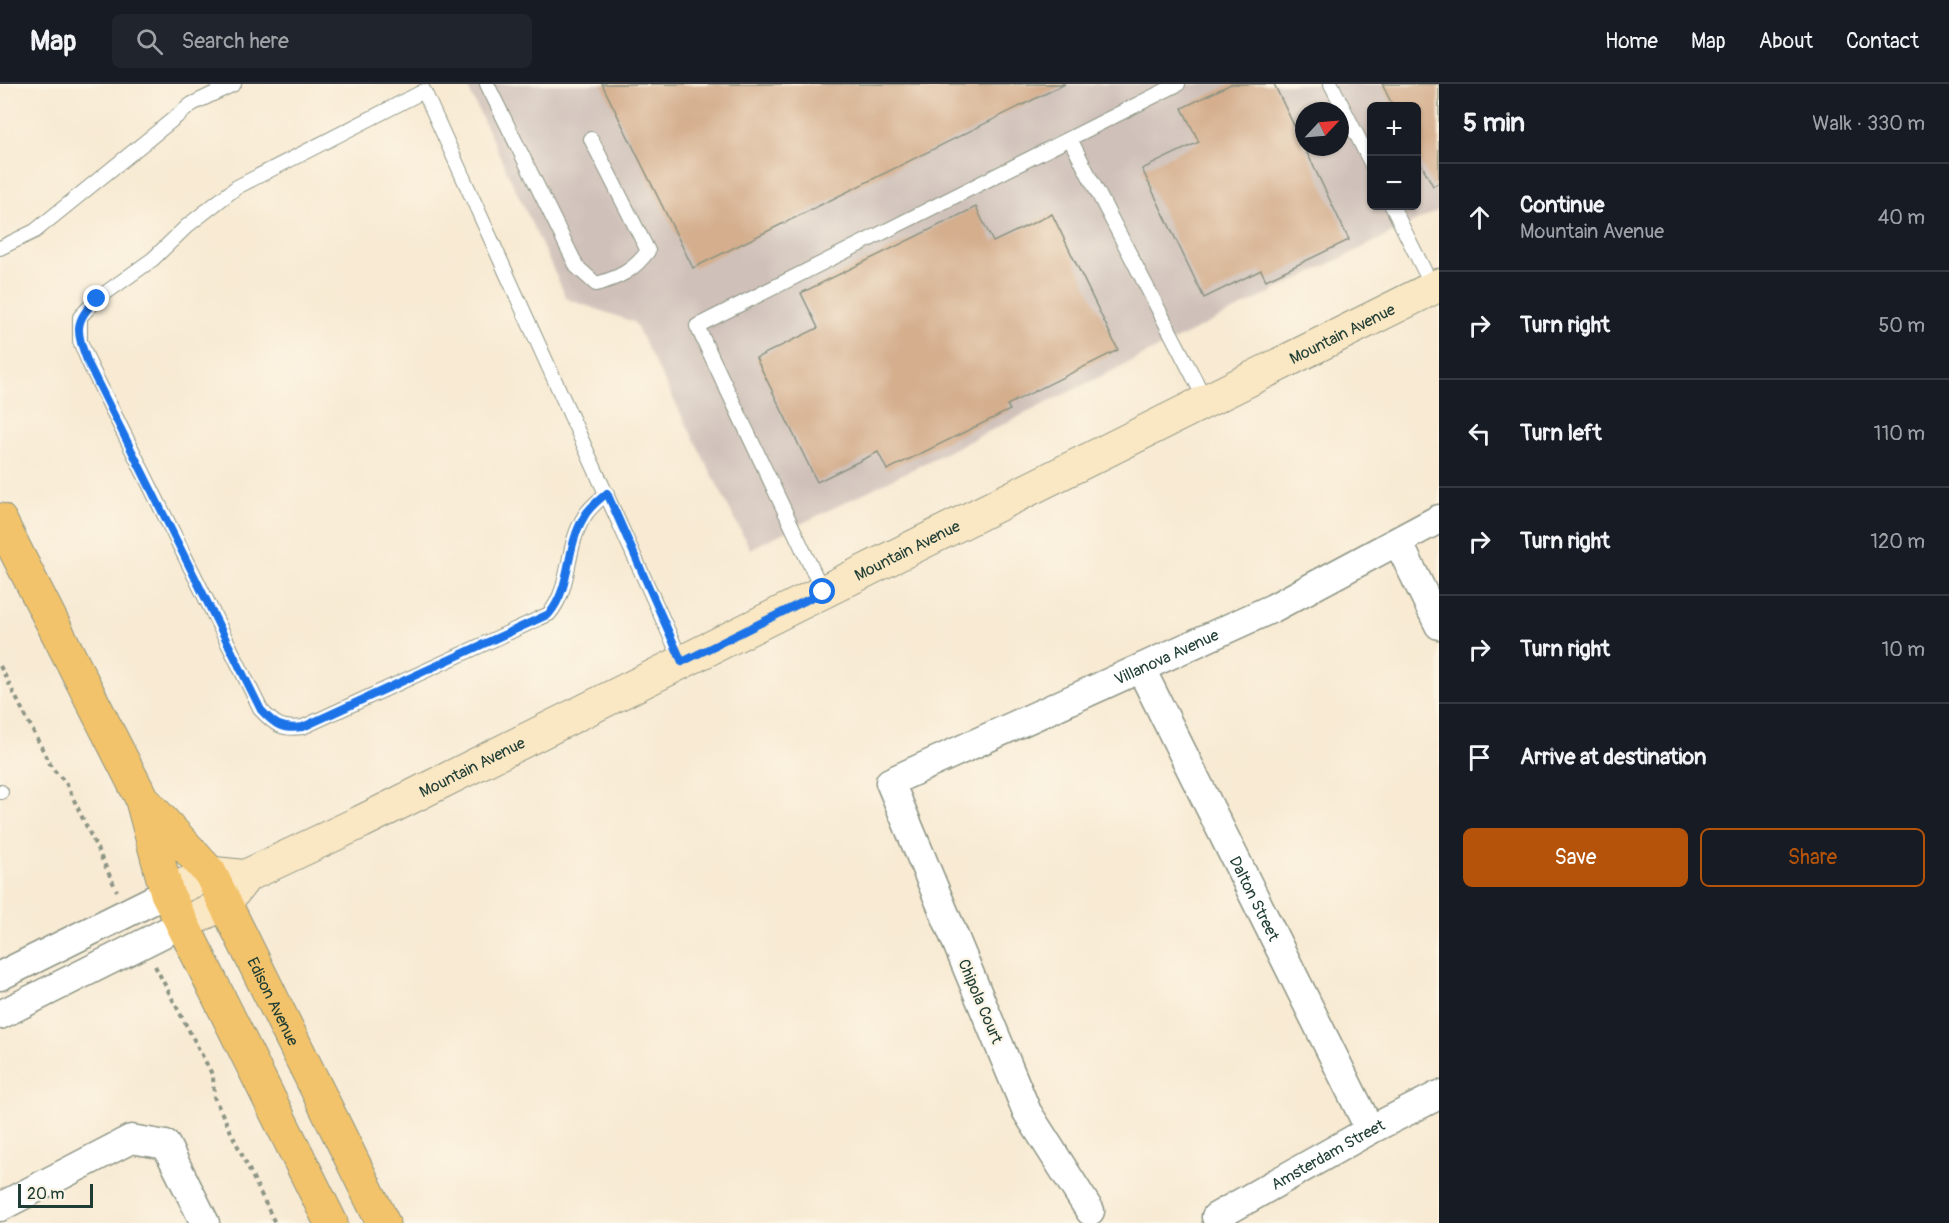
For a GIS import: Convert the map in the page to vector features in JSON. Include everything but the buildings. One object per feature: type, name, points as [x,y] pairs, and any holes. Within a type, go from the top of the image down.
[{"type":"main road","name":"Mountain Avenue","points":[[182,924],[225,903],[246,876],[1436,287]]},
{"type":"main road","name":"Edison Avenue","points":[[0,520],[141,797],[167,893],[331,1223]]},
{"type":"main road","name":"Edison Avenue","points":[[141,797],[210,873],[383,1223]]},
{"type":"main road","points":[[167,893],[210,873],[246,876]]},
{"type":"street","name":"Villanova Avenue","points":[[890,782],[1273,608],[1439,519]]},
{"type":"street","points":[[1398,542],[1439,625]]},
{"type":"street","name":"Dalton Street","points":[[1141,669],[1370,1130]]},
{"type":"street","name":"Chipola Court","points":[[890,782],[1027,1112],[1090,1212]]},
{"type":"street","points":[[0,976],[167,893]]},
{"type":"street","name":"Mountain Avenue","points":[[0,1015],[182,924]]},
{"type":"street","name":"Amsterdam Street","points":[[1216,1217],[1370,1130],[1439,1095]]},
{"type":"street","points":[[0,1207],[131,1138],[166,1145],[206,1223]]},
{"type":"lane","points":[[0,248],[35,231],[192,104],[234,84]]},
{"type":"lane","points":[[487,84],[577,267],[596,284],[611,280],[635,268],[648,251],[591,139]]},
{"type":"lane","points":[[823,592],[697,326],[1178,84]]},
{"type":"lane","points":[[1331,84],[1367,157]]},
{"type":"lane","points":[[607,493],[585,515],[578,528],[559,602],[549,614],[303,727],[286,729],[273,724],[261,710],[250,689],[88,363],[80,341],[80,317],[97,299],[153,260],[187,226],[237,187],[424,91],[607,493],[682,662]]},
{"type":"lane","points":[[1070,139],[1206,401]]},
{"type":"lane","points":[[1394,210],[1436,287]]},
{"type":"path","points":[[0,666],[52,768],[66,783],[116,887]]},
{"type":"path","points":[[158,969],[213,1076],[214,1097],[275,1223]]},
{"type":"shaded area","points":[[466,84],[1439,84],[1439,210],[750,549],[634,322],[567,299]]},
{"type":"route","points":[[97,299],[80,317],[78,326],[80,341],[88,363],[261,710],[273,724],[286,729],[303,727],[549,614],[559,602],[578,528],[593,505],[607,493],[682,662],[823,592]]}]
